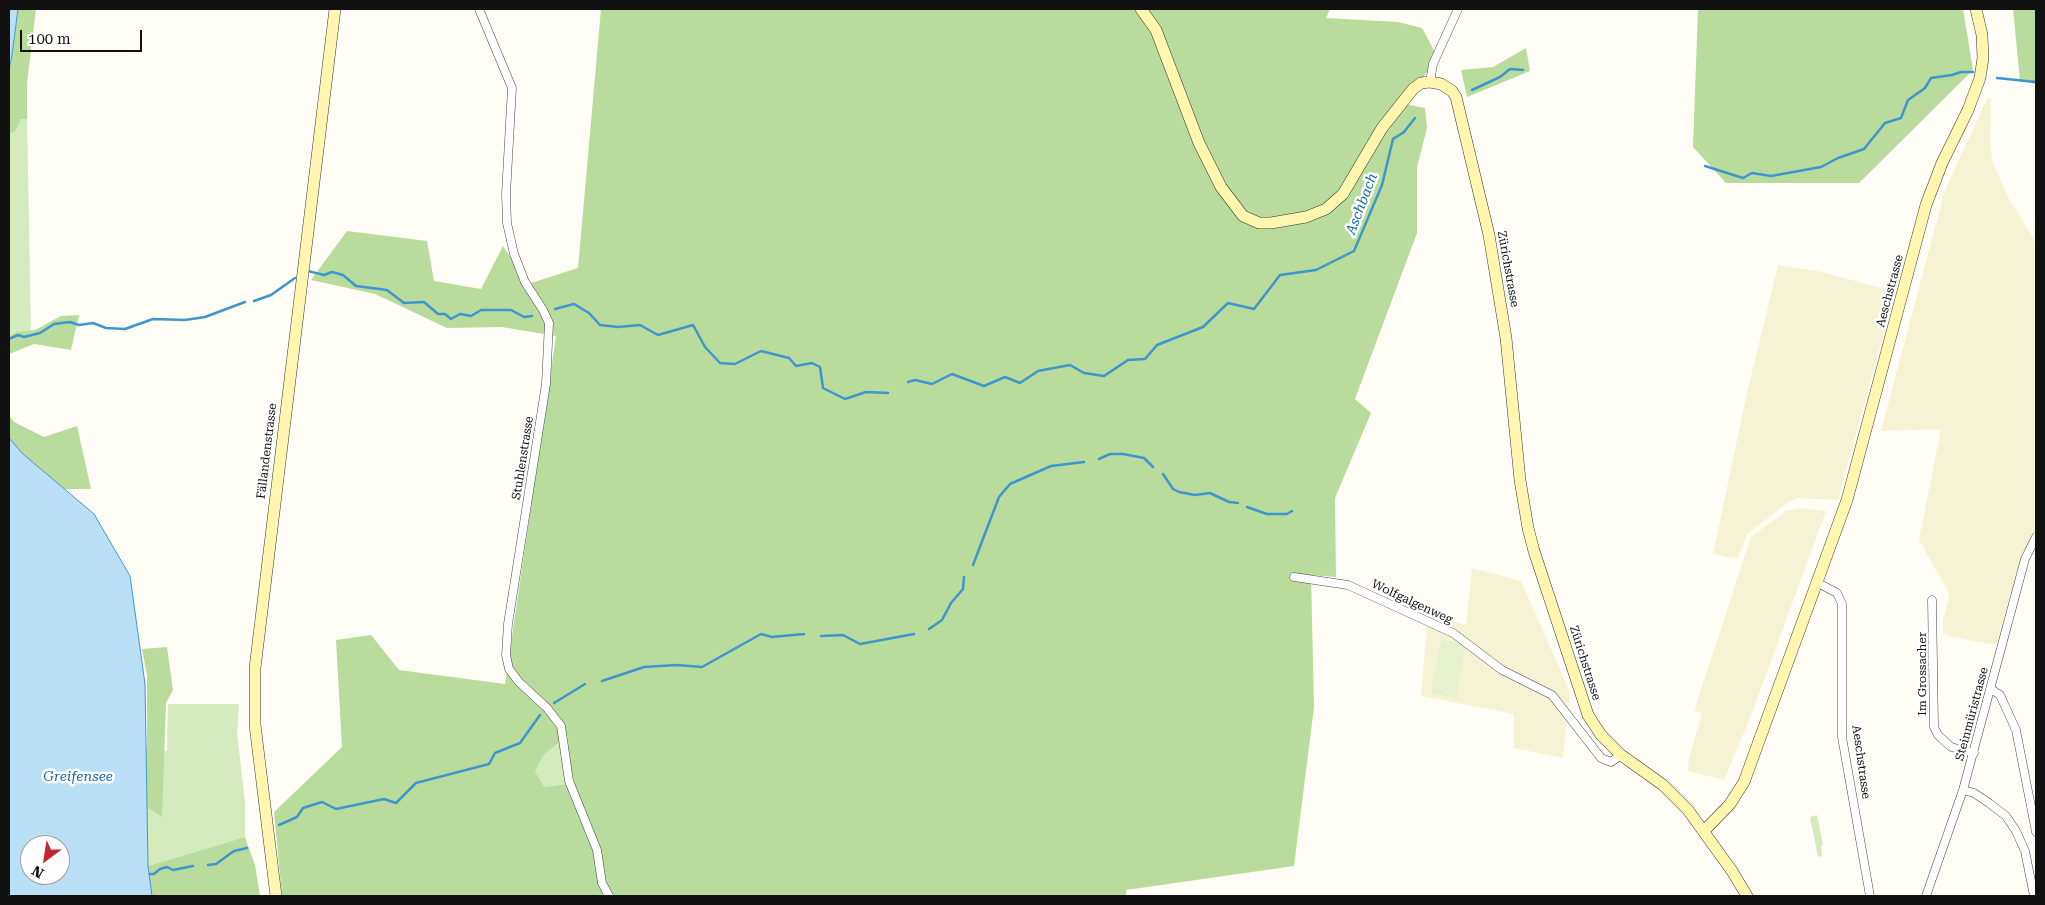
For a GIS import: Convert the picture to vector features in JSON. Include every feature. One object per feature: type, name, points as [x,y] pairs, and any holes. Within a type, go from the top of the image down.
[{"type":"street","name":"Fällandenstrasse","points":[[276,896],[255,725],[255,668],[334,9]]},
{"type":"street","name":"Stuhlenstrasse","points":[[479,9],[512,88],[506,194],[507,223],[514,254],[525,282],[544,310],[549,323],[546,384],[508,624],[506,655],[509,669],[514,676],[548,708],[561,726],[569,782],[597,850],[602,883],[609,896]]},
{"type":"street","points":[[1141,9],[1156,30],[1199,143],[1221,187],[1243,216],[1259,223],[1271,224],[1306,217],[1326,209],[1344,194],[1382,128],[1413,89],[1421,83],[1430,82],[1433,64],[1458,9]]},
{"type":"street","name":"Aeschstrasse","points":[[1704,831],[1730,804],[1744,782],[1818,583],[1860,458],[1933,184],[1968,110],[1980,78],[1983,50],[1982,35],[1976,9]]},
{"type":"street","name":"Zürichstrasse","points":[[1430,82],[1441,84],[1452,91],[1456,97],[1489,235],[1506,338],[1520,480],[1534,551],[1588,715],[1600,735],[1621,755],[1663,784],[1688,810],[1747,896]]},
{"type":"street","name":"Steinmüristrasse","points":[[1926,896],[1964,790],[2025,559],[2036,537]]},
{"type":"street","name":"Wolfgalgenweg","points":[[1294,577],[1348,585],[1454,633],[1502,670],[1552,695],[1601,758],[1611,762],[1621,755]]},
{"type":"street","name":"Aeschstrasse","points":[[1818,583],[1837,593],[1842,604],[1841,717],[1843,748],[1870,896]]},
{"type":"street","name":"Im Grossacher","points":[[1932,600],[1934,727],[1938,735],[1951,747],[1974,753]]},
{"type":"street","points":[[1991,689],[2000,695],[2016,730],[2036,832]]},
{"type":"street","points":[[1964,790],[1974,793],[2006,816],[2016,831],[2025,851],[2034,891]]},
{"type":"shaded area","points":[[1988,97],[1991,99],[1990,138],[1992,161],[2008,197],[2036,243],[2036,529],[2022,554],[1996,645],[1948,636],[1943,632],[1943,620],[1949,597],[1948,591],[1919,540],[1941,429],[1881,431],[1945,190]]},
{"type":"shaded area","points":[[1778,265],[1823,272],[1895,292],[1838,500],[1797,498],[1790,501],[1747,534],[1738,558],[1726,557],[1713,554],[1747,393]]},
{"type":"shaded area","points":[[1800,508],[1826,511],[1752,713],[1724,780],[1688,771],[1689,759],[1702,713],[1694,711],[1751,537],[1786,511]]},
{"type":"shaded area","points":[[1472,568],[1521,581],[1570,692],[1563,758],[1514,748],[1514,714],[1421,696],[1428,614],[1466,625]]},
{"type":"green space","points":[[18,9],[36,9],[27,83],[27,119],[21,119],[15,132],[9,134],[9,69]]},
{"type":"green space","points":[[601,9],[1330,9],[1326,18],[1398,22],[1422,28],[1435,52],[1429,70],[1400,103],[1425,108],[1427,128],[1417,167],[1417,233],[1355,399],[1371,413],[1335,498],[1336,577],[1311,575],[1314,707],[1294,866],[1126,890],[1126,896],[282,896],[274,812],[342,747],[336,640],[371,635],[399,670],[505,684],[556,336],[502,327],[447,328],[375,294],[311,280],[347,231],[427,241],[434,281],[481,289],[503,246],[528,284],[578,268]],"holes":[[[568,736],[569,765],[575,783],[544,787],[535,771],[544,754]]]},
{"type":"green space","points":[[1698,9],[1963,9],[1973,70],[1859,183],[1726,183],[1693,147]]},
{"type":"green space","points":[[2013,9],[2036,9],[2036,84],[2020,81]]},
{"type":"green space","points":[[1526,48],[1530,71],[1467,97],[1461,70],[1493,67]]},
{"type":"green space","points":[[21,119],[27,119],[31,331],[16,332],[9,336],[9,134],[15,132]]},
{"type":"green space","points":[[79,315],[71,350],[34,344],[9,354],[9,336],[16,332],[35,330],[61,316]]},
{"type":"green space","points":[[9,415],[14,422],[44,437],[77,426],[91,489],[64,489],[23,454],[9,438]]},
{"type":"green space","points":[[1441,640],[1466,644],[1456,698],[1431,693]]},
{"type":"green space","points":[[167,647],[173,690],[166,703],[162,817],[147,807],[147,675],[142,649]]},
{"type":"green space","points":[[168,704],[239,704],[237,733],[245,802],[245,837],[148,866],[144,748],[167,751]]},
{"type":"green space","points":[[569,736],[569,765],[575,783],[544,787],[535,771],[543,754]]},
{"type":"green space","points":[[1817,815],[1823,845],[1821,846],[1822,856],[1818,857],[1810,817]]},
{"type":"green space","points":[[245,837],[255,865],[260,896],[152,896],[148,866]]},
{"type":"water","points":[[9,9],[18,9],[9,69]]},
{"type":"water","name":"Greifensee","points":[[9,438],[23,454],[94,514],[130,576],[145,684],[148,866],[152,896],[9,896]]},
{"type":"waterway","name":"Aschbach","points":[[1472,90],[1500,77],[1510,69],[1523,70]]},
{"type":"waterway","name":"Aschbach","points":[[1705,166],[1743,178],[1752,173],[1771,176],[1821,167],[1838,158],[1864,149],[1885,123],[1901,118],[1908,100],[1925,88],[1931,78],[1961,72],[1973,72]]},
{"type":"waterway","name":"Aschbach","points":[[1997,78],[2036,82]]},
{"type":"waterway","name":"Aschbach","points":[[908,382],[915,380],[932,384],[952,374],[984,386],[1005,377],[1020,383],[1038,371],[1070,365],[1084,373],[1104,376],[1128,360],[1145,359],[1157,345],[1203,327],[1228,303],[1254,309],[1280,275],[1316,270],[1354,251],[1382,185],[1393,139],[1404,132],[1415,118]]},
{"type":"waterway","name":"Aschbach","points":[[308,271],[324,275],[332,272],[343,275],[356,286],[387,290],[404,303],[424,302],[438,314],[445,314],[451,319],[460,314],[471,316],[481,310],[511,310],[524,317],[532,316]]},
{"type":"waterway","name":"Aschbach","points":[[254,301],[271,295],[295,278]]},
{"type":"waterway","name":"Aschbach","points":[[9,339],[18,335],[24,337],[40,333],[54,324],[70,322],[79,325],[93,323],[106,328],[125,329],[153,319],[185,320],[205,317],[245,302]]},
{"type":"waterway","name":"Aschbach","points":[[555,309],[574,304],[589,313],[600,325],[618,327],[640,325],[658,335],[693,325],[705,347],[720,363],[735,364],[761,351],[789,358],[796,366],[812,363],[820,367],[823,388],[845,399],[866,392],[888,393]]},
{"type":"waterway","points":[[1099,459],[1110,454],[1123,454],[1144,458],[1153,467]]},
{"type":"waterway","points":[[973,565],[999,497],[1010,484],[1051,466],[1084,462]]},
{"type":"waterway","points":[[1163,474],[1173,489],[1179,492],[1195,495],[1210,493],[1229,502],[1238,503]]},
{"type":"waterway","points":[[1247,507],[1267,514],[1287,514],[1292,511]]},
{"type":"waterway","points":[[929,629],[942,620],[951,603],[963,589],[964,577]]},
{"type":"waterway","points":[[602,681],[644,667],[677,665],[702,667],[761,634],[772,637],[804,634]]},
{"type":"waterway","points":[[821,636],[843,635],[860,644],[914,634]]},
{"type":"waterway","points":[[554,703],[585,684]]},
{"type":"waterway","points":[[279,825],[297,817],[303,808],[322,802],[336,809],[384,799],[396,803],[416,783],[489,764],[495,753],[520,743],[540,715]]},
{"type":"waterway","points":[[208,865],[216,864],[234,851],[247,848]]},
{"type":"waterway","points":[[150,874],[154,874],[160,869],[167,867],[173,870],[193,866]]}]
